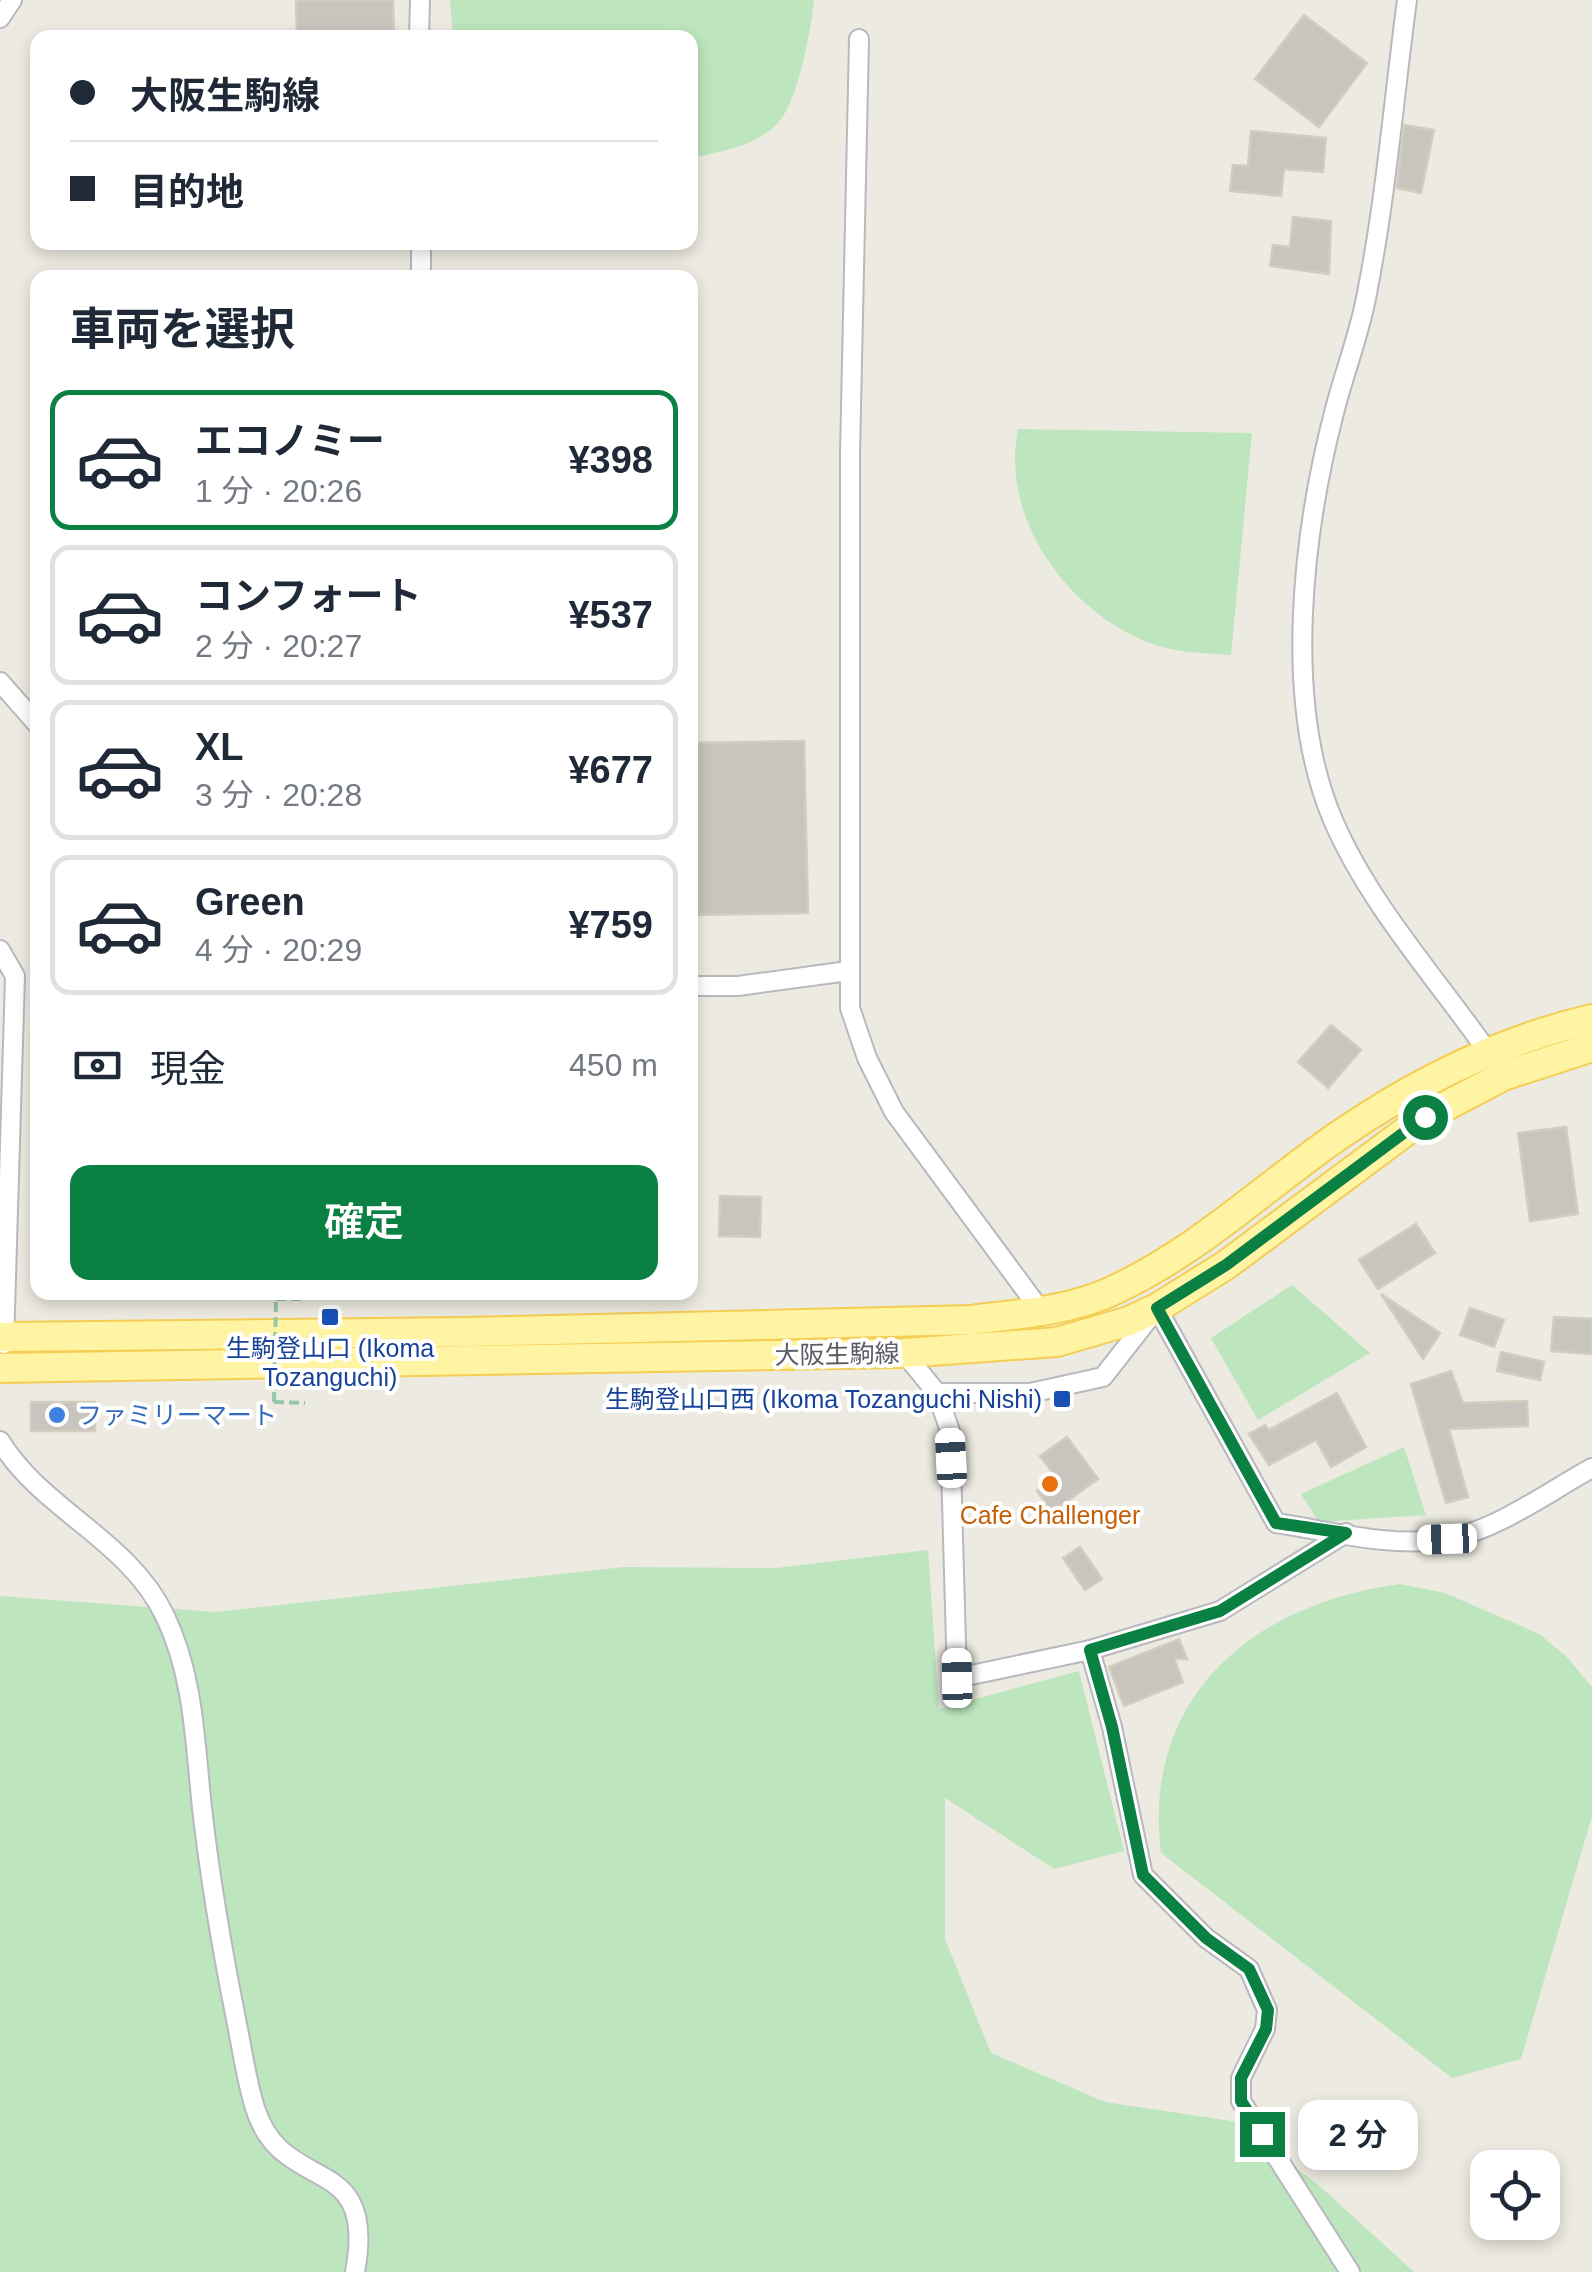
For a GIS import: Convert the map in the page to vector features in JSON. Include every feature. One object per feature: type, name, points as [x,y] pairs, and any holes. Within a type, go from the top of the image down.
[{"type":"main road","name":"大阪生駒線","points":[[2,1337],[464,1332],[971,1320],[1040,1311],[1110,1292],[1203,1240],[1337,1137],[1413,1088],[1488,1052],[1592,1019]]},
{"type":"main road","name":"大阪生駒線","points":[[1,1372],[904,1352],[1057,1342],[1129,1321],[1157,1308],[1226,1265],[1425,1117],[1503,1076],[1592,1047]]},
{"type":"street","points":[[0,18],[12,0]]},
{"type":"street","points":[[419,30],[420,0]]},
{"type":"street","points":[[1407,0],[1373,264],[1360,328],[1334,411],[1304,573],[1306,709],[1316,771],[1332,818],[1358,868],[1488,1052]]},
{"type":"street","points":[[858,39],[850,1008],[867,1058],[894,1112],[1040,1311]]},
{"type":"street","points":[[0,682],[30,717]]},
{"type":"street","points":[[0,950],[14,976],[1,1372]]},
{"type":"street","points":[[698,986],[738,986],[848,971]]},
{"type":"street","points":[[937,1393],[1030,1393],[1103,1377],[1157,1308],[1276,1523],[1400,1541],[1447,1539],[1478,1529],[1592,1468]]},
{"type":"street","points":[[904,1352],[937,1393],[950,1431],[957,1678],[1090,1650],[1220,1611],[1346,1533]]},
{"type":"street","points":[[0,1440],[17,1469],[112,1548],[147,1584],[182,1653],[221,1942],[254,2105],[274,2149],[341,2186],[355,2204],[355,2272]]},
{"type":"street","points":[[1090,1650],[1112,1727],[1143,1875],[1206,1938],[1249,1969],[1268,2010],[1266,2029],[1241,2078],[1241,2101],[1350,2272]]},
{"type":"path","points":[[305,1403],[274,1402],[276,1300],[306,1300]]},
{"type":"green space","points":[[450,0],[814,0],[802,66],[784,115],[747,144],[698,156],[698,30],[452,30]]},
{"type":"green space","points":[[1018,429],[1252,433],[1231,655],[1162,647],[1130,634],[1073,591],[1032,532],[1020,499],[1015,464]]},
{"type":"green space","points":[[1292,1285],[1370,1353],[1258,1420],[1211,1338]]},
{"type":"green space","points":[[1404,1447],[1426,1515],[1319,1522],[1301,1494]]},
{"type":"green space","points":[[928,1550],[939,1709],[1079,1671],[1124,1851],[1054,1869],[945,1798],[945,1939],[991,2053],[1105,2102],[1238,2122],[1323,2189],[1414,2272],[0,2272],[0,1596],[216,1612],[624,1567],[776,1568]]},
{"type":"green space","points":[[1400,1584],[1445,1593],[1539,1634],[1566,1656],[1592,1687],[1592,1816],[1521,2059],[1452,2078],[1161,1853],[1160,1797],[1169,1748],[1189,1704],[1218,1667],[1255,1636],[1298,1612],[1347,1595]]},
{"type":"building","points":[[296,0],[393,0],[394,30],[297,30]]},
{"type":"building","points":[[1304,15],[1367,63],[1319,127],[1255,79]]},
{"type":"building","points":[[1404,125],[1434,130],[1421,193],[1397,188]]},
{"type":"building","points":[[1251,131],[1326,138],[1323,172],[1284,169],[1281,196],[1230,191],[1233,165],[1248,166]]},
{"type":"building","points":[[1293,217],[1331,221],[1329,274],[1270,266],[1273,245],[1290,247]]},
{"type":"building","points":[[804,741],[808,913],[698,915],[698,743]]},
{"type":"building","points":[[1331,1025],[1361,1050],[1328,1088],[1298,1062]]},
{"type":"building","points":[[1566,1127],[1578,1214],[1530,1221],[1518,1133]]},
{"type":"building","points":[[720,1196],[761,1197],[760,1237],[719,1236]]},
{"type":"building","points":[[1416,1224],[1435,1253],[1378,1289],[1359,1260]]},
{"type":"building","points":[[1381,1294],[1440,1333],[1423,1359]]},
{"type":"building","points":[[1470,1308],[1504,1320],[1494,1347],[1460,1335]]},
{"type":"building","points":[[1554,1317],[1592,1319],[1592,1354],[1551,1351]]},
{"type":"building","points":[[1501,1352],[1544,1362],[1540,1380],[1497,1371]]},
{"type":"building","points":[[1451,1371],[1463,1403],[1527,1401],[1528,1426],[1449,1429],[1468,1497],[1446,1503],[1411,1384]]},
{"type":"building","points":[[1337,1393],[1366,1447],[1331,1467],[1316,1440],[1269,1465],[1249,1434],[1265,1425],[1269,1430]]},
{"type":"building","points":[[31,1402],[95,1402],[95,1431],[31,1431]]},
{"type":"building","points":[[1067,1437],[1098,1479],[1052,1512],[1037,1491],[1056,1477],[1040,1456]]},
{"type":"building","points":[[1080,1547],[1102,1579],[1085,1590],[1063,1558]]},
{"type":"building","points":[[1179,1639],[1187,1659],[1174,1659],[1183,1682],[1124,1706],[1109,1667]]},
{"type":"place","name":"生駒登山口 (Ikoma Tozanguchi)","points":[[330,1317]]},
{"type":"place","name":"生駒登山口西 (Ikoma Tozanguchi Nishi)","points":[[1062,1399]]},
{"type":"place","name":"ファミリーマート","points":[[57,1415]]},
{"type":"place","name":"Cafe Challenger","points":[[1050,1484]]},
{"type":"route","points":[[1262,2134],[1241,2101],[1241,2078],[1266,2029],[1268,2010],[1249,1969],[1206,1938],[1143,1875],[1112,1727],[1090,1650],[1220,1611],[1346,1533],[1276,1523],[1255,1492],[1157,1308],[1226,1265],[1425,1117]]}]
